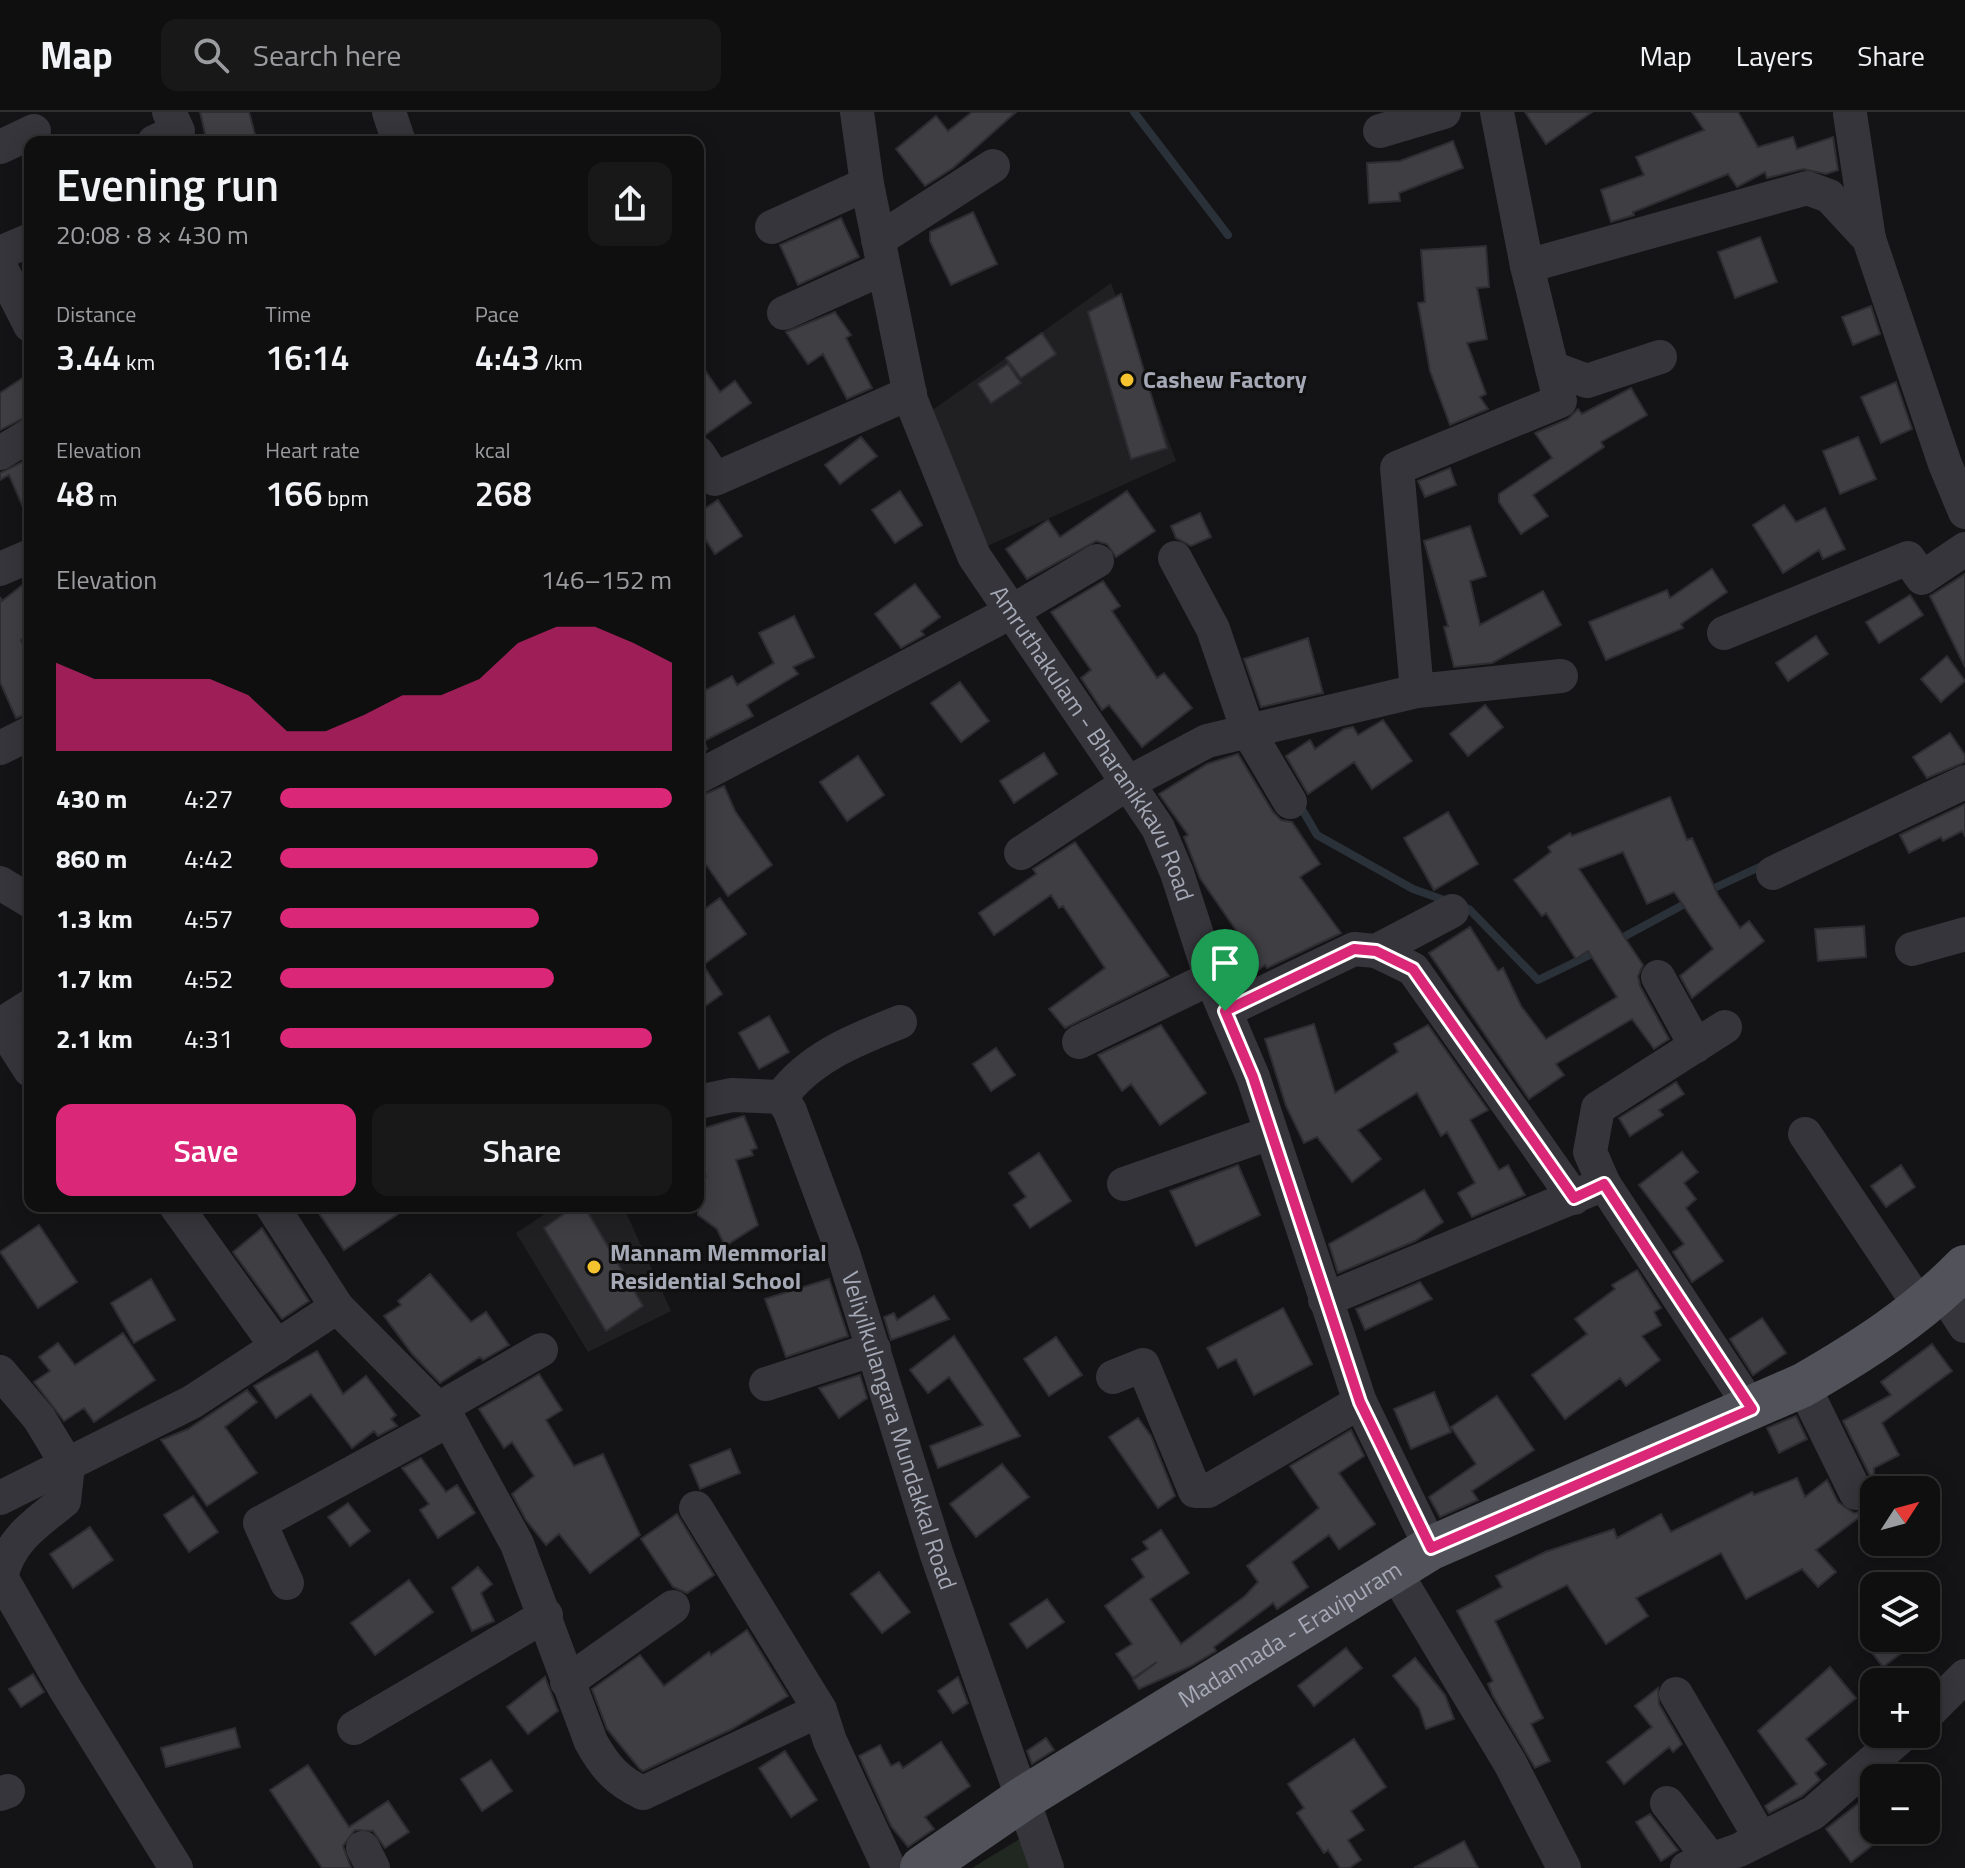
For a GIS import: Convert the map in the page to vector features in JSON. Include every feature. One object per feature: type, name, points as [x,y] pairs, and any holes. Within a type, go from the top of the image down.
[{"type":"main road","name":"Madannada - Eravipuram","points":[[922,1868],[1024,1798],[1412,1559],[1803,1385],[1949,1298]]},
{"type":"street","points":[[167,136],[178,131],[169,112]]},
{"type":"street","points":[[389,112],[397,136]]},
{"type":"street","name":"Amruthakulam - Bharanikkavu Road","points":[[857,112],[867,184],[910,393],[974,556],[1158,828],[1177,873],[1211,978],[1253,1077],[1412,1559],[1564,1868]]},
{"type":"street","points":[[1380,131],[1444,112]]},
{"type":"street","points":[[1417,691],[1397,468],[1560,401],[1527,266],[1497,112]]},
{"type":"street","points":[[1850,114],[1869,239],[1955,459],[1965,512]]},
{"type":"street","points":[[0,147],[34,131]]},
{"type":"street","points":[[784,313],[881,254],[993,166]]},
{"type":"street","points":[[772,227],[867,184]]},
{"type":"street","points":[[1527,266],[1807,188],[1829,196],[1869,239]]},
{"type":"street","points":[[0,253],[24,243]]},
{"type":"street","points":[[0,266],[24,313]]},
{"type":"street","points":[[1552,368],[1587,381],[1660,357]]},
{"type":"street","points":[[704,473],[910,393]]},
{"type":"street","points":[[0,453],[24,439]]},
{"type":"street","points":[[1724,633],[1908,558],[1922,578],[1965,549]]},
{"type":"street","points":[[1175,558],[1213,629],[1248,731],[1290,802]]},
{"type":"street","points":[[0,569],[24,559]]},
{"type":"street","points":[[704,772],[1011,612],[1097,561]]},
{"type":"street","points":[[1021,853],[1128,783],[1207,741],[1417,691],[1561,676]]},
{"type":"street","points":[[0,748],[24,736]]},
{"type":"street","points":[[1773,873],[1965,782]]},
{"type":"street","points":[[1376,951],[1452,911]]},
{"type":"street","points":[[1912,949],[1965,934]]},
{"type":"street","points":[[1225,1011],[1354,949],[1376,951],[1413,969],[1589,1191],[1752,1409]]},
{"type":"street","points":[[1658,977],[1696,1046]]},
{"type":"street","points":[[1079,1042],[1211,978]]},
{"type":"street","points":[[24,1010],[0,1025],[24,1061]]},
{"type":"street","points":[[704,1101],[752,1094],[781,1097],[800,1073],[846,1044],[900,1022]]},
{"type":"street","points":[[1589,1191],[1590,1152],[1598,1108],[1725,1027]]},
{"type":"street","name":"Veliyilkulangara Mundakkal Road","points":[[781,1097],[790,1111],[844,1256],[937,1555],[1047,1868]]},
{"type":"street","points":[[1124,1184],[1270,1133]]},
{"type":"street","points":[[1805,1134],[1949,1298]]},
{"type":"street","points":[[1325,1300],[1589,1191]]},
{"type":"street","points":[[180,1212],[277,1347]]},
{"type":"street","points":[[276,1212],[337,1307],[444,1414],[517,1544],[546,1615],[567,1682],[603,1763],[620,1782],[643,1793],[820,1710]]},
{"type":"street","points":[[0,1498],[192,1402],[337,1307]]},
{"type":"street","points":[[766,1384],[874,1349]]},
{"type":"street","points":[[287,1583],[260,1523],[444,1414],[541,1350]]},
{"type":"street","points":[[1113,1377],[1143,1365],[1195,1491],[1208,1491],[1360,1402]]},
{"type":"street","points":[[0,1372],[39,1418],[68,1466],[64,1501],[18,1539],[7,1555],[1,1577],[64,1687],[176,1868]]},
{"type":"street","points":[[1803,1385],[1856,1493]]},
{"type":"street","points":[[696,1508],[820,1710],[830,1741],[889,1868]]},
{"type":"street","points":[[567,1682],[673,1607]]},
{"type":"street","points":[[354,1728],[546,1615]]},
{"type":"street","points":[[1940,1701],[1965,1676]]},
{"type":"street","points":[[1676,1694],[1729,1857]]},
{"type":"street","points":[[1729,1857],[1813,1813],[1888,1748]]},
{"type":"street","points":[[1667,1803],[1729,1857]]},
{"type":"shaded area","name":"Cashew Factory","points":[[1111,283],[1176,461],[983,548],[927,414]]},
{"type":"shaded area","points":[[548,1212],[626,1212],[671,1311],[588,1352],[516,1233]]},
{"type":"shaded area","points":[[1026,1835],[1047,1868],[972,1868]]},
{"type":"building","points":[[200,112],[249,112],[255,136],[206,136]]},
{"type":"building","points":[[972,112],[1016,112],[953,168],[925,186],[896,149],[936,116],[948,131]]},
{"type":"building","points":[[1525,112],[1592,112],[1546,144]]},
{"type":"building","points":[[1692,112],[1738,112],[1758,147],[1793,137],[1797,149],[1833,137],[1838,170],[1826,174],[1803,169],[1767,178],[1765,172],[1737,187],[1728,174],[1611,222],[1601,190],[1644,175],[1636,157],[1704,130]]},
{"type":"building","points":[[1453,141],[1463,168],[1399,193],[1400,201],[1369,203],[1367,163],[1400,161]]},
{"type":"building","points":[[973,212],[997,264],[951,285],[930,241],[930,232]]},
{"type":"building","points":[[841,218],[859,257],[798,285],[780,245]]},
{"type":"building","points":[[1760,237],[1777,282],[1735,298],[1718,252]]},
{"type":"building","points":[[1486,246],[1489,287],[1477,288],[1487,339],[1467,343],[1486,394],[1480,397],[1488,409],[1450,425],[1430,371],[1418,303],[1425,302],[1421,250]]},
{"type":"building","name":"Cashew Factory","points":[[1121,294],[1167,448],[1131,459],[1088,312]]},
{"type":"building","points":[[1871,306],[1880,334],[1853,345],[1842,317]]},
{"type":"building","points":[[835,312],[851,335],[846,338],[872,388],[847,399],[823,354],[808,364],[786,332]]},
{"type":"building","points":[[1042,333],[1056,354],[1021,378],[1006,358]]},
{"type":"building","points":[[1008,364],[1021,383],[991,403],[978,384]]},
{"type":"building","points":[[704,369],[720,392],[735,381],[751,403],[705,435]]},
{"type":"building","points":[[24,377],[24,418],[0,430],[0,393]]},
{"type":"building","points":[[1896,382],[1912,429],[1881,443],[1861,397]]},
{"type":"building","points":[[1631,388],[1647,415],[1601,442],[1604,447],[1533,495],[1548,516],[1521,534],[1499,502],[1499,494],[1552,458],[1535,433],[1568,419],[1578,409],[1582,414]]},
{"type":"building","points":[[861,437],[877,456],[840,484],[825,465]]},
{"type":"building","points":[[1858,437],[1876,479],[1840,494],[1823,451]]},
{"type":"building","points":[[24,461],[24,509],[9,475],[0,480],[0,473]]},
{"type":"building","points":[[1450,468],[1456,485],[1425,497],[1418,481]]},
{"type":"building","points":[[900,491],[922,525],[895,543],[872,510]]},
{"type":"building","points":[[1127,491],[1155,531],[1116,557],[1107,544],[1096,541],[1027,579],[1006,549],[1048,520],[1060,537]]},
{"type":"building","points":[[718,500],[742,536],[715,554],[704,537],[704,509]]},
{"type":"building","points":[[1784,505],[1796,522],[1825,508],[1845,549],[1823,559],[1819,550],[1783,573],[1753,525]]},
{"type":"building","points":[[1200,513],[1211,537],[1191,546],[1176,538],[1171,526]]},
{"type":"building","points":[[1470,526],[1486,576],[1470,581],[1480,625],[1543,591],[1561,625],[1492,663],[1454,667],[1444,627],[1448,626],[1424,541]]},
{"type":"building","points":[[1712,569],[1727,592],[1681,624],[1683,628],[1606,660],[1589,622],[1667,590],[1670,598]]},
{"type":"building","points":[[1965,574],[1965,667],[1930,596]]},
{"type":"building","points":[[1103,581],[1120,606],[1112,611],[1157,678],[1164,673],[1192,708],[1142,747],[1109,705],[1102,710],[1081,678],[1091,670],[1051,612]]},
{"type":"building","points":[[24,584],[24,638],[21,640],[24,647],[24,715],[16,718],[0,682],[0,597],[2,601]]},
{"type":"building","points":[[915,584],[940,617],[921,631],[924,635],[901,648],[875,614]]},
{"type":"building","points":[[1910,595],[1923,615],[1879,643],[1866,622]]},
{"type":"building","points":[[794,616],[814,657],[793,667],[798,674],[747,705],[753,716],[704,741],[704,691],[732,676],[737,685],[774,663],[759,633]]},
{"type":"building","points":[[1816,636],[1828,654],[1788,681],[1776,663]]},
{"type":"building","points":[[1308,638],[1323,693],[1261,707],[1244,659]]},
{"type":"building","points":[[1947,656],[1965,681],[1941,702],[1921,679]]},
{"type":"building","points":[[960,682],[989,721],[961,742],[931,703]]},
{"type":"building","points":[[1485,705],[1503,727],[1468,756],[1450,734]]},
{"type":"building","points":[[1383,720],[1412,761],[1372,789],[1354,762],[1308,794],[1286,756],[1310,740],[1315,749],[1344,729],[1353,727],[1358,735]]},
{"type":"building","points":[[1950,733],[1965,755],[1965,762],[1927,778],[1913,757]]},
{"type":"building","points":[[1044,753],[1057,774],[1014,803],[1000,781]]},
{"type":"building","points":[[1238,754],[1273,812],[1281,820],[1292,822],[1320,864],[1300,877],[1341,933],[1267,968],[1265,965],[1247,978],[1225,948],[1240,936],[1200,878],[1184,837],[1188,835],[1159,794],[1207,764]]},
{"type":"building","points":[[858,756],[884,795],[847,821],[820,782]]},
{"type":"building","points":[[724,786],[735,811],[772,865],[728,896],[704,862],[704,794]]},
{"type":"building","points":[[1670,797],[1687,840],[1692,838],[1718,895],[1740,928],[1749,921],[1764,941],[1692,998],[1680,976],[1713,949],[1674,892],[1647,904],[1623,852],[1579,869],[1643,965],[1638,976],[1640,986],[1669,1039],[1654,1049],[1632,1019],[1556,1064],[1564,1075],[1529,1099],[1429,953],[1470,927],[1498,971],[1503,968],[1521,1006],[1546,1039],[1617,997],[1588,951],[1576,959],[1546,913],[1542,916],[1514,880],[1551,852],[1548,847],[1570,833],[1572,836]]},
{"type":"building","points":[[1965,804],[1965,836],[1962,831],[1943,841],[1941,837],[1909,853],[1900,835]]},
{"type":"building","points":[[1448,812],[1478,864],[1434,890],[1404,838]]},
{"type":"building","points":[[1075,842],[1169,976],[1065,1028],[1049,1009],[1105,968],[1063,906],[1059,908],[1051,895],[994,935],[979,913],[1036,874],[1033,869]]},
{"type":"building","points":[[720,898],[746,934],[704,964],[704,910]]},
{"type":"building","points":[[1864,926],[1866,957],[1818,961],[1815,929]]},
{"type":"building","points":[[704,967],[722,994],[704,1007]]},
{"type":"building","points":[[769,1016],[789,1052],[759,1069],[739,1033]]},
{"type":"building","points":[[1314,1024],[1335,1093],[1398,1052],[1394,1044],[1428,1025],[1488,1110],[1470,1120],[1499,1170],[1508,1165],[1525,1195],[1472,1217],[1458,1193],[1475,1183],[1447,1132],[1441,1136],[1417,1093],[1358,1130],[1381,1159],[1352,1182],[1317,1137],[1304,1143],[1286,1106],[1265,1039]]},
{"type":"building","points":[[1161,1025],[1206,1093],[1160,1125],[1131,1084],[1122,1091],[1098,1055]]},
{"type":"building","points":[[996,1048],[1015,1075],[991,1091],[973,1064]]},
{"type":"building","points":[[1676,1082],[1684,1094],[1659,1110],[1663,1115],[1630,1136],[1619,1118]]},
{"type":"building","points":[[744,1116],[757,1148],[751,1150],[753,1155],[736,1160],[758,1225],[725,1246],[717,1229],[698,1215],[698,1212],[704,1212],[704,1128]]},
{"type":"building","points":[[1682,1152],[1698,1172],[1684,1183],[1696,1199],[1686,1208],[1723,1261],[1692,1282],[1673,1252],[1684,1244],[1639,1185]]},
{"type":"building","points":[[1039,1153],[1071,1201],[1030,1228],[1014,1205],[1026,1197],[1009,1173]]},
{"type":"building","points":[[1238,1165],[1260,1215],[1196,1246],[1170,1191]]},
{"type":"building","points":[[1901,1165],[1915,1187],[1886,1207],[1871,1186]]},
{"type":"building","points":[[1424,1190],[1443,1222],[1415,1241],[1338,1273],[1329,1244]]},
{"type":"building","points":[[318,1212],[401,1212],[344,1250]]},
{"type":"building","name":"Mannam Memmorial Residential School","points":[[567,1212],[588,1212],[643,1306],[606,1331],[544,1228]]},
{"type":"building","points":[[39,1225],[77,1282],[38,1308],[0,1252]]},
{"type":"building","points":[[262,1228],[309,1301],[282,1319],[233,1252]]},
{"type":"building","points":[[1637,1270],[1661,1308],[1654,1312],[1661,1325],[1642,1336],[1660,1360],[1626,1386],[1620,1378],[1565,1419],[1532,1375],[1587,1334],[1575,1319],[1615,1289],[1612,1285]]},
{"type":"building","points":[[430,1274],[471,1322],[486,1312],[509,1345],[483,1360],[480,1357],[440,1383],[413,1355],[384,1316],[401,1305],[398,1301]]},
{"type":"building","points":[[151,1279],[175,1320],[134,1343],[111,1303]]},
{"type":"building","points":[[829,1279],[848,1336],[786,1357],[765,1299]]},
{"type":"building","points":[[1420,1282],[1432,1299],[1365,1330],[1356,1309]]},
{"type":"building","points":[[934,1296],[949,1319],[891,1340],[884,1317],[894,1313],[897,1320]]},
{"type":"building","points":[[1283,1308],[1312,1364],[1254,1395],[1236,1359],[1218,1368],[1207,1348]]},
{"type":"building","points":[[1762,1318],[1786,1353],[1753,1375],[1730,1339]]},
{"type":"building","points":[[123,1333],[155,1380],[94,1422],[84,1408],[64,1421],[34,1382],[50,1371],[39,1357],[58,1343],[75,1365]]},
{"type":"building","points":[[954,1336],[1020,1436],[938,1468],[930,1446],[983,1425],[949,1377],[928,1393],[910,1370]]},
{"type":"building","points":[[1056,1337],[1082,1375],[1049,1396],[1024,1359]]},
{"type":"building","points":[[1932,1344],[1952,1371],[1882,1423],[1899,1455],[1874,1468],[1874,1476],[1870,1476],[1843,1421],[1891,1395],[1881,1382]]},
{"type":"building","points":[[317,1351],[343,1394],[366,1376],[396,1415],[391,1419],[397,1426],[378,1436],[374,1431],[352,1448],[311,1394],[276,1418],[254,1386]]},
{"type":"building","points":[[539,1374],[562,1410],[546,1420],[574,1466],[603,1454],[640,1535],[590,1573],[559,1534],[546,1545],[526,1520],[512,1494],[534,1476],[512,1442],[504,1448],[479,1409]]},
{"type":"building","points":[[860,1375],[867,1398],[839,1418],[819,1388]]},
{"type":"building","points":[[247,1390],[257,1402],[225,1427],[257,1473],[207,1506],[161,1440],[188,1429]]},
{"type":"building","points":[[1434,1392],[1451,1432],[1411,1449],[1394,1409]]},
{"type":"building","points":[[1497,1396],[1534,1450],[1472,1491],[1478,1500],[1440,1517],[1429,1497],[1476,1464],[1451,1427]]},
{"type":"building","points":[[1796,1416],[1807,1439],[1779,1453],[1767,1428]]},
{"type":"building","points":[[1138,1418],[1151,1436],[1175,1496],[1158,1508],[1109,1437]]},
{"type":"building","points":[[1351,1430],[1364,1456],[1339,1473],[1375,1524],[1339,1549],[1329,1535],[1292,1562],[1308,1587],[1277,1609],[1273,1603],[1214,1647],[1216,1651],[1139,1689],[1133,1680],[1157,1662],[1133,1678],[1116,1654],[1132,1644],[1105,1606],[1144,1577],[1132,1559],[1148,1549],[1143,1542],[1161,1530],[1189,1573],[1150,1599],[1181,1644],[1245,1596],[1258,1582],[1247,1566],[1319,1508],[1290,1466]]},
{"type":"building","points":[[730,1449],[740,1473],[700,1489],[690,1465]]},
{"type":"building","points":[[421,1458],[446,1492],[457,1485],[475,1513],[438,1538],[420,1510],[429,1504],[402,1468]]},
{"type":"building","points":[[1002,1464],[1029,1497],[976,1537],[950,1504]]},
{"type":"building","points":[[1797,1478],[1805,1497],[1827,1480],[1838,1502],[1854,1513],[1860,1512],[1860,1517],[1816,1550],[1836,1572],[1818,1587],[1802,1569],[1746,1599],[1721,1553],[1636,1598],[1648,1616],[1606,1644],[1567,1585],[1495,1621],[1543,1718],[1531,1724],[1550,1761],[1535,1768],[1493,1696],[1488,1684],[1493,1681],[1457,1611],[1502,1587],[1496,1576],[1545,1552],[1614,1529],[1617,1538],[1661,1514],[1671,1532],[1752,1492],[1754,1495]]},
{"type":"building","points":[[193,1496],[218,1532],[189,1552],[164,1515]]},
{"type":"building","points":[[348,1503],[370,1531],[350,1546],[328,1517]]},
{"type":"building","points":[[677,1514],[714,1575],[687,1593],[673,1587],[641,1539]]},
{"type":"building","points":[[90,1527],[113,1560],[73,1588],[50,1554]]},
{"type":"building","points":[[478,1567],[492,1584],[481,1593],[494,1621],[472,1631],[452,1588]]},
{"type":"building","points":[[879,1572],[910,1612],[882,1633],[851,1594]]},
{"type":"building","points":[[409,1580],[433,1612],[375,1655],[351,1623]]},
{"type":"building","points":[[1047,1599],[1064,1622],[1027,1648],[1010,1624]]},
{"type":"building","points":[[747,1630],[788,1696],[732,1729],[643,1771],[639,1768],[607,1729],[592,1689],[640,1655],[664,1686],[709,1652],[711,1655]]},
{"type":"building","points":[[1346,1648],[1362,1668],[1314,1706],[1298,1686]]},
{"type":"building","points":[[1872,1652],[1903,1652],[1883,1667]]},
{"type":"building","points":[[1415,1658],[1445,1695],[1454,1719],[1426,1729],[1419,1708],[1393,1676]]},
{"type":"building","points":[[1830,1667],[1856,1698],[1806,1739],[1826,1764],[1815,1773],[1820,1780],[1802,1796],[1769,1813],[1765,1806],[1797,1784],[1758,1731]]},
{"type":"building","points":[[33,1674],[44,1692],[21,1707],[9,1689]]},
{"type":"building","points":[[545,1677],[558,1711],[528,1734],[507,1707]]},
{"type":"building","points":[[958,1677],[968,1703],[953,1713],[938,1691]]},
{"type":"building","points":[[1658,1688],[1659,1704],[1682,1744],[1673,1752],[1669,1747],[1624,1784],[1607,1762],[1652,1727],[1635,1706]]},
{"type":"building","points":[[235,1728],[240,1747],[166,1767],[161,1748]]},
{"type":"building","points":[[1046,1738],[1054,1750],[1032,1764],[1027,1751]]},
{"type":"building","points":[[1354,1739],[1386,1787],[1351,1811],[1364,1830],[1348,1840],[1361,1860],[1349,1868],[1340,1868],[1328,1850],[1324,1853],[1297,1813],[1304,1808],[1288,1784]]},
{"type":"building","points":[[941,1742],[970,1786],[925,1817],[934,1829],[908,1847],[891,1826],[859,1756],[880,1745],[891,1766],[899,1762],[903,1768]]},
{"type":"building","points":[[785,1751],[817,1800],[791,1817],[759,1768]]},
{"type":"building","points":[[491,1760],[512,1791],[482,1811],[461,1779]]},
{"type":"building","points":[[308,1765],[349,1827],[388,1801],[409,1832],[385,1848],[373,1831],[355,1830],[343,1846],[351,1868],[322,1868],[270,1790]]},
{"type":"building","points":[[1860,1802],[1860,1844],[1874,1844],[1851,1862],[1826,1829]]},
{"type":"building","points":[[1650,1814],[1678,1850],[1661,1861],[1636,1822]]},
{"type":"building","points":[[1464,1841],[1478,1868],[1414,1868]]},
{"type":"waterway","points":[[1134,112],[1228,235]]},
{"type":"waterway","points":[[1299,804],[1317,835],[1413,889],[1447,901]]},
{"type":"waterway","points":[[1708,891],[1768,863]]},
{"type":"waterway","points":[[1616,941],[1692,900]]},
{"type":"waterway","points":[[1460,906],[1469,909],[1538,980],[1598,951]]},
{"type":"place","name":"Cashew Factory","points":[[1127,380]]},
{"type":"place","name":"Mannam Memmorial Residential School","points":[[594,1267]]},
{"type":"route","points":[[1354,949],[1376,951],[1413,969],[1574,1198],[1604,1184],[1752,1409],[1431,1548],[1360,1402],[1253,1077],[1225,1011],[1354,949]]}]
